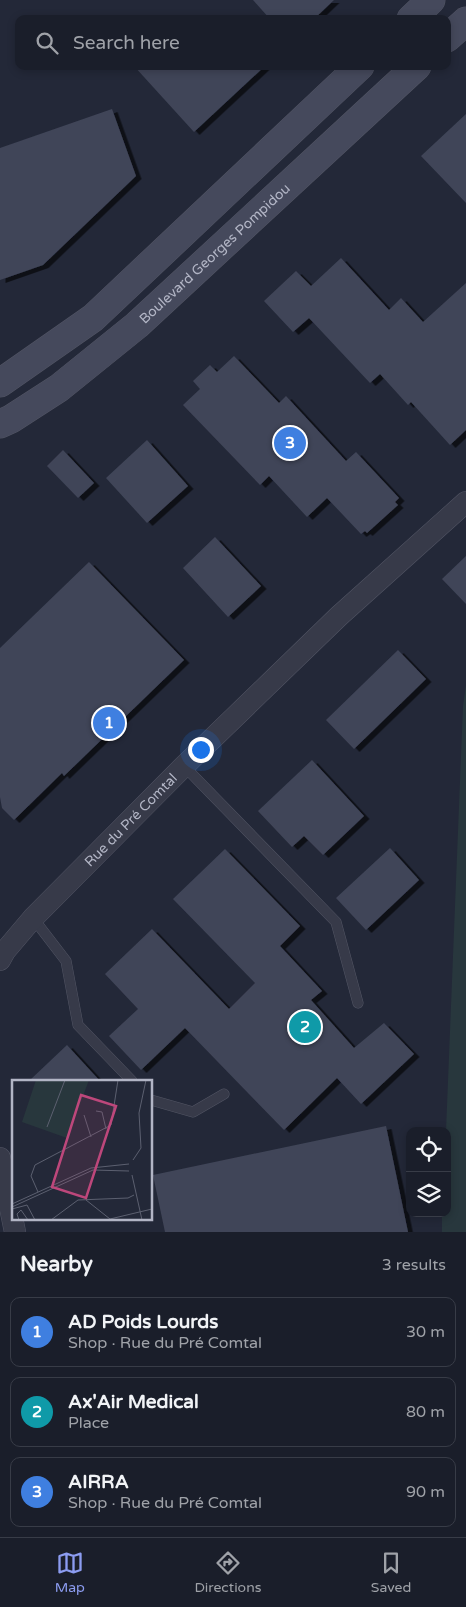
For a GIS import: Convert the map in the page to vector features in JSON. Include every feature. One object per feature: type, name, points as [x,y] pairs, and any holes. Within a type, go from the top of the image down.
[{"type":"main road","points":[[415,15],[431,0]]},
{"type":"main road","points":[[451,34],[466,20]]},
{"type":"main road","points":[[0,383],[93,318],[356,70]]},
{"type":"main road","name":"Boulevard Georges Pompidou","points":[[0,424],[59,388],[137,325],[412,70]]},
{"type":"street","name":"Rue du Pré Comtal","points":[[0,960],[32,918],[184,766],[339,616],[466,502]]},
{"type":"street","points":[[0,1158],[12,1217]]},
{"type":"lane","points":[[184,766],[336,922],[358,1003]]},
{"type":"lane","points":[[32,918],[66,961],[78,1026],[131,1080]]},
{"type":"lane","points":[[152,1100],[193,1112],[224,1094]]},
{"type":"shaded area","points":[[466,685],[466,1232],[442,1232],[442,1217],[451,1217],[451,1127],[446,1127],[463,706]]},
{"type":"building","points":[[253,0],[334,0],[318,15],[266,15]]},
{"type":"building","points":[[138,70],[261,70],[194,132]]},
{"type":"building","points":[[112,109],[136,176],[43,265],[0,280],[0,148]]},
{"type":"building","points":[[466,114],[466,203],[421,156]]},
{"type":"building","points":[[341,258],[389,310],[401,298],[423,322],[466,283],[466,430],[450,445],[411,402],[408,405],[380,374],[370,383],[309,318],[293,332],[264,301],[296,271],[311,286]]},
{"type":"building","points":[[234,356],[279,403],[286,396],[346,461],[356,452],[399,498],[395,502],[398,505],[367,533],[365,531],[361,534],[327,498],[307,517],[269,476],[260,485],[183,405],[200,389],[193,381],[210,365],[217,372]]},
{"type":"building","points":[[147,440],[188,486],[147,523],[106,478]]},
{"type":"building","points":[[63,450],[94,483],[78,498],[47,466]]},
{"type":"building","points":[[215,537],[261,586],[228,617],[183,568]]},
{"type":"building","points":[[466,556],[466,604],[442,579]]},
{"type":"building","points":[[89,562],[184,660],[64,776],[62,773],[14,820],[2,808],[0,797],[0,648]]},
{"type":"building","points":[[398,650],[426,679],[354,749],[326,720]]},
{"type":"building","points":[[312,760],[364,816],[323,855],[304,836],[292,847],[258,811]]},
{"type":"building","points":[[390,848],[419,880],[366,930],[336,898]]},
{"type":"building","points":[[225,849],[300,926],[280,946],[322,991],[311,1000],[354,1048],[384,1023],[414,1054],[361,1104],[337,1078],[284,1130],[185,1028],[141,1070],[109,1036],[138,1009],[105,974],[152,929],[229,1009],[255,983],[173,899]]},
{"type":"building","points":[[67,1045],[99,1080],[30,1080]]},
{"type":"building","points":[[386,1126],[408,1232],[165,1232],[153,1175]]},
{"type":"place","name":"AIRRA","points":[[290,443]]},
{"type":"place","name":"AD Poids Lourds","points":[[109,723]]},
{"type":"place","name":"Ax'Air Medical","points":[[305,1027]]}]
